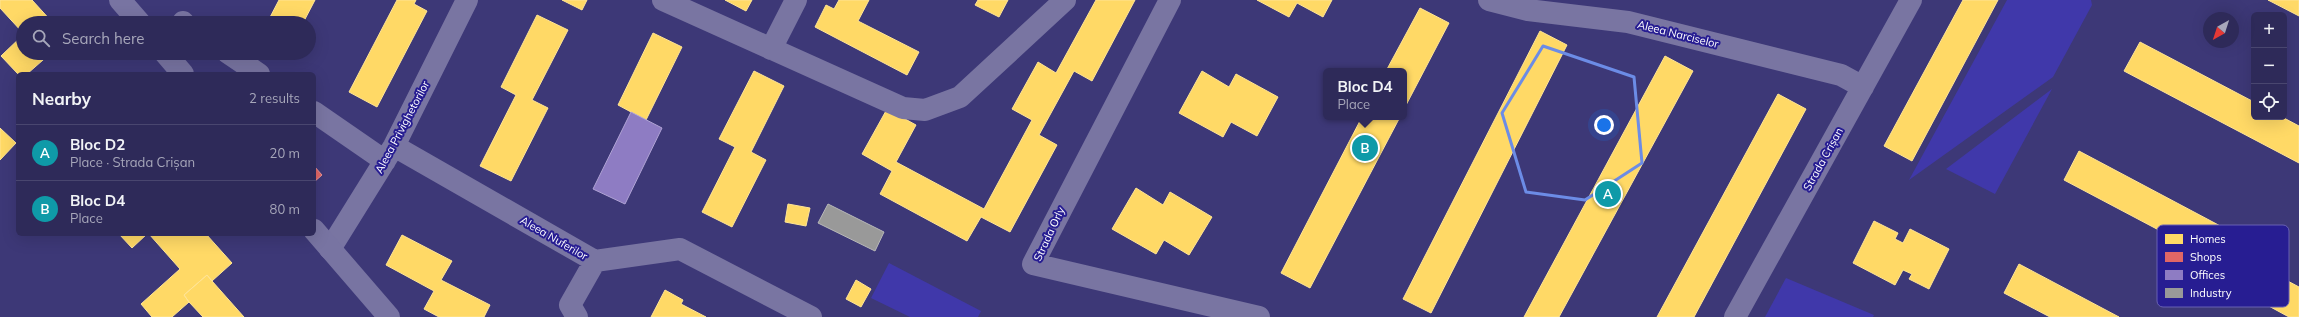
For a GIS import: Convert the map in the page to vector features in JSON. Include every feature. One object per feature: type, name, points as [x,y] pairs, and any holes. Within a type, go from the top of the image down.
[{"type":"main road","points":[[120,0],[134,16]]},
{"type":"main road","points":[[171,60],[181,72]]},
{"type":"main road","points":[[316,232],[389,317]]},
{"type":"street","name":"Aleea Privighetorilor","points":[[330,249],[390,153],[467,0]]},
{"type":"street","points":[[663,0],[903,108],[925,110],[960,97],[1065,0]]},
{"type":"street","points":[[771,49],[796,0]]},
{"type":"street","name":"Strada Orly","points":[[1170,0],[1033,264],[1259,317]]},
{"type":"street","name":"Aleea Narciselor","points":[[1489,0],[1528,10],[1628,22],[1841,75],[1863,87]]},
{"type":"street","name":"Strada Crișan","points":[[1735,317],[1911,0]]},
{"type":"street","points":[[238,60],[256,72]]},
{"type":"street","name":"Aleea Nuferilor","points":[[316,113],[595,261],[680,249],[811,317]]},
{"type":"street","points":[[577,317],[570,305],[595,261]]},
{"type":"highlighted area","points":[[1543,46],[1634,77],[1642,163],[1585,200],[1526,192],[1502,113]]},
{"type":"shaded area","points":[[2007,0],[2091,0],[2092,5],[2053,77],[1909,180]]},
{"type":"shaded area","points":[[2052,89],[1995,194],[1946,169]]},
{"type":"shaded area","points":[[889,263],[981,311],[978,317],[910,317],[871,298]]},
{"type":"shaded area","points":[[1786,278],[1874,315],[1873,317],[1765,317]]},
{"type":"building: Homes","points":[[0,0],[32,0],[47,16],[16,16],[16,25],[0,8]]},
{"type":"building: Homes","points":[[279,0],[315,0],[307,16],[271,16]]},
{"type":"building: Homes","points":[[397,0],[416,0],[414,4],[427,11],[377,107],[349,92]]},
{"type":"building: Homes","points":[[562,0],[587,0],[582,10]]},
{"type":"building: Homes","points":[[725,0],[752,0],[746,11]]},
{"type":"building: Homes","points":[[839,0],[869,0],[858,21],[919,52],[907,75],[815,27],[826,5],[834,9]]},
{"type":"building: Homes","points":[[978,0],[1008,0],[999,17],[975,5]]},
{"type":"building: Homes","points":[[1096,0],[1135,0],[1092,81],[1074,71],[1039,135],[1057,145],[1010,232],[981,217],[967,241],[880,194],[892,171],[862,154],[887,109],[916,125],[896,162],[984,209],[1032,120],[1012,109],[1038,62],[1056,73]]},
{"type":"building: Homes","points":[[1257,0],[1332,0],[1323,17],[1297,3],[1289,17]]},
{"type":"building: Homes","points":[[1963,0],[1998,0],[1912,161],[1884,146]]},
{"type":"building: Homes","points":[[2268,0],[2299,0],[2299,16]]},
{"type":"building: Homes","points":[[1420,8],[1449,23],[1407,103],[1407,68],[1388,68]]},
{"type":"building: Homes","points":[[537,15],[568,30],[532,100],[548,108],[511,181],[480,166],[516,95],[501,87]]},
{"type":"building: Homes","points":[[1540,31],[1567,45],[1431,313],[1403,299]]},
{"type":"building: Homes","points":[[653,33],[682,47],[646,120],[618,105]]},
{"type":"building: Homes","points":[[16,42],[16,60],[43,60],[29,72],[16,72],[1,56]]},
{"type":"building: Homes","points":[[2140,42],[2251,100],[2251,120],[2287,120],[2299,126],[2299,163],[2124,71]]},
{"type":"building: Homes","points":[[1665,56],[1693,71],[1559,317],[1524,317]]},
{"type":"building: Homes","points":[[754,71],[784,86],[751,152],[766,160],[732,227],[702,212],[735,147],[719,139]]},
{"type":"building: Homes","points":[[1202,71],[1229,87],[1236,74],[1278,97],[1257,136],[1231,122],[1223,137],[1179,113]]},
{"type":"building: Homes","points":[[1778,94],[1806,109],[1694,317],[1657,317]]},
{"type":"building: Homes","points":[[1360,120],[1398,120],[1310,288],[1281,273]]},
{"type":"building: Homes","points":[[0,128],[16,143],[0,160]]},
{"type":"building: Homes","points":[[2079,151],[2218,225],[2157,225],[2157,229],[2064,180]]},
{"type":"building: Homes","points":[[1136,188],[1163,205],[1170,192],[1212,217],[1189,255],[1164,240],[1156,254],[1112,229]]},
{"type":"building: Homes","points":[[788,204],[810,208],[806,226],[785,222]]},
{"type":"building: Homes","points":[[1874,221],[1898,233],[1895,239],[1903,243],[1910,229],[1949,249],[1929,289],[1909,279],[1912,274],[1903,270],[1895,285],[1853,263]]},
{"type":"building: Homes","points":[[402,235],[452,261],[441,280],[490,305],[484,317],[439,317],[424,309],[434,291],[386,265]]},
{"type":"building: Homes","points":[[121,236],[145,236],[132,248]]},
{"type":"building: Homes","points":[[151,236],[208,236],[232,263],[212,281],[207,275],[184,295],[189,302],[172,317],[152,317],[141,304],[180,269]]},
{"type":"building: Homes","points":[[2019,264],[2119,317],[2050,317],[2004,293]]},
{"type":"building: Homes","points":[[207,275],[244,317],[203,317],[189,302],[184,295]]},
{"type":"building: Homes","points":[[856,280],[871,289],[861,307],[846,299]]},
{"type":"building: Homes","points":[[2289,282],[2299,287],[2299,317],[2289,317],[2271,307],[2289,307]]},
{"type":"building: Homes","points":[[665,290],[683,300],[681,304],[706,317],[651,317]]},
{"type":"building: Shops","points":[[316,168],[322,175],[316,180]]},
{"type":"building: Offices","points":[[631,112],[662,128],[625,204],[593,189]]},
{"type":"building: Industry","points":[[828,204],[884,232],[875,251],[818,223]]},
{"type":"place","name":"Bloc D4","points":[[1365,148]]},
{"type":"place","name":"Bloc D2","points":[[1608,194]]}]
